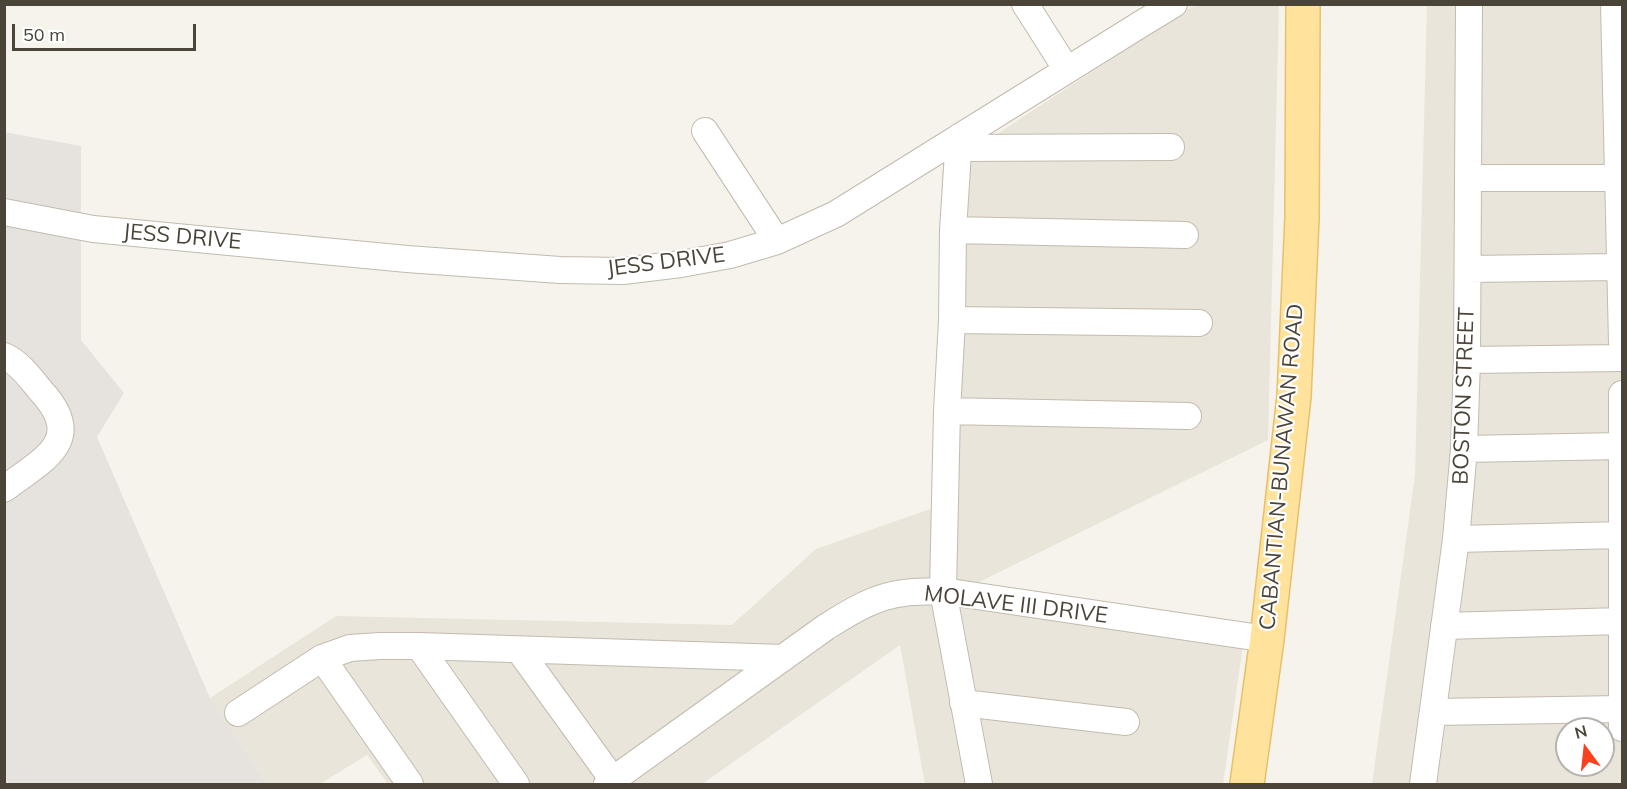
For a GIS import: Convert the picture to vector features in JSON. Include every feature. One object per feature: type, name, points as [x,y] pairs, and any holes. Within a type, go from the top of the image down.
[{"type":"main road","name":"CABANTIAN-BUNAWAN ROAD","points":[[1247,784],[1267,639],[1294,396],[1302,218],[1303,4]]},
{"type":"street","points":[[1025,4],[1067,70]]},
{"type":"street","name":"JESS DRIVE","points":[[4,212],[93,229],[560,270],[623,271],[681,264],[730,255],[777,241],[836,214],[959,142],[1067,70],[1136,14],[1174,4]]},
{"type":"street","name":"BOSTON STREET","points":[[1423,784],[1456,539],[1464,449],[1467,360],[1469,4]]},
{"type":"street","points":[[1614,4],[1622,340]]},
{"type":"street","points":[[705,131],[777,241]]},
{"type":"street","points":[[979,784],[943,591],[953,230],[959,142],[1171,147]]},
{"type":"street","points":[[1468,178],[1618,178]]},
{"type":"street","points":[[953,230],[1185,235]]},
{"type":"street","points":[[1468,269],[1619,267]]},
{"type":"street","points":[[952,320],[1199,322]]},
{"type":"street","points":[[4,356],[14,360],[50,400],[60,420],[61,437],[52,451],[4,489]]},
{"type":"street","points":[[1467,360],[1623,358]]},
{"type":"street","points":[[1456,539],[1623,534],[1621,446],[1623,394]]},
{"type":"street","points":[[947,411],[1188,416]]},
{"type":"street","points":[[1464,449],[1621,446]]},
{"type":"street","points":[[1623,547],[1623,728]]},
{"type":"street","name":"MOLAVE III DRIVE","points":[[610,782],[826,627],[853,610],[878,599],[903,593],[943,591],[1267,639]]},
{"type":"street","points":[[1444,626],[1622,621]]},
{"type":"street","points":[[237,713],[322,658],[350,648],[419,646],[783,658]]},
{"type":"street","points":[[419,646],[516,784]]},
{"type":"street","points":[[519,650],[610,782]]},
{"type":"street","points":[[322,658],[410,784]]},
{"type":"street","points":[[963,703],[1126,722]]},
{"type":"street","points":[[1433,712],[1622,709]]},
{"type":"shaded area","points":[[1215,4],[1279,5],[1268,440],[973,585],[1246,624],[1223,784],[925,784],[900,645],[702,784],[388,784],[367,755],[320,784],[267,784],[210,698],[336,616],[732,625],[816,549],[936,507],[942,171],[1191,7]]},
{"type":"shaded area","points":[[1427,5],[1622,5],[1622,784],[1372,784],[1415,475]]},
{"type":"shaded area","points":[[4,132],[81,146],[81,340],[124,393],[97,437],[210,698],[267,784],[5,784]]}]
